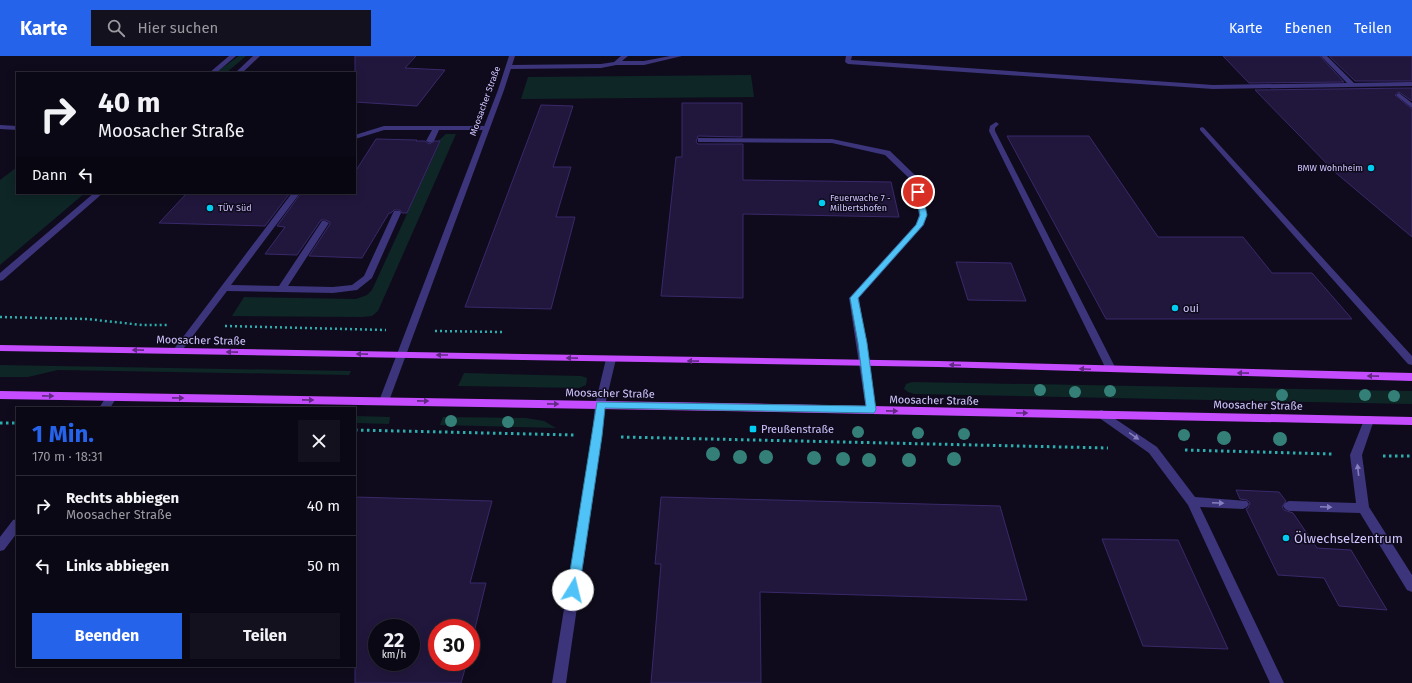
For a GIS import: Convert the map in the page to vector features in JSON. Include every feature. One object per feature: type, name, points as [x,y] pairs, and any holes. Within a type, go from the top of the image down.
[{"type":"main road","name":"Moosacher Straße","points":[[0,348],[864,363],[1412,377]]},
{"type":"main road","name":"Moosacher Straße","points":[[0,395],[1102,414],[1412,421]]},
{"type":"street","points":[[213,72],[233,56]]},
{"type":"street","points":[[239,72],[257,56]]},
{"type":"street","name":"Moosacher Straße","points":[[384,401],[487,128],[512,56]]},
{"type":"street","points":[[616,63],[625,56]]},
{"type":"street","points":[[509,66],[601,66],[616,63],[644,63],[679,56]]},
{"type":"street","points":[[849,56],[848,62],[1213,87],[1412,84]]},
{"type":"street","points":[[1324,56],[1352,85]]},
{"type":"street","points":[[1399,95],[1412,106]]},
{"type":"street","points":[[996,124],[992,127],[992,131],[1111,369]]},
{"type":"street","points":[[0,127],[16,128]]},
{"type":"street","points":[[356,137],[384,128],[487,128]]},
{"type":"street","points":[[430,141],[436,128]]},
{"type":"street","points":[[1202,129],[1412,362]]},
{"type":"street","points":[[701,140],[832,141],[887,153],[916,180],[923,215],[920,225],[854,298],[871,410]]},
{"type":"street","points":[[0,278],[98,194]]},
{"type":"street","points":[[177,351],[295,194]]},
{"type":"street","points":[[225,288],[333,290],[354,288],[368,278],[397,213]]},
{"type":"street","points":[[282,289],[325,223]]},
{"type":"street","points":[[559,683],[598,436],[600,405],[611,359]]},
{"type":"street","points":[[105,407],[112,397]]},
{"type":"street","points":[[1102,414],[1153,450],[1192,502],[1277,683]]},
{"type":"street","points":[[1369,420],[1356,455],[1363,508],[1412,586]]},
{"type":"street","points":[[1192,502],[1243,504]]},
{"type":"street","points":[[1289,506],[1363,508]]},
{"type":"street","points":[[0,546],[16,525]]},
{"type":"path","points":[[0,423],[16,423]]},
{"type":"path","points":[[356,430],[1412,456]]},
{"type":"path","points":[[765,435],[765,440]]},
{"type":"green space","points":[[239,56],[246,56],[227,72],[216,72]]},
{"type":"green space","points":[[751,75],[754,97],[521,99],[528,77]]},
{"type":"green space","points":[[446,134],[456,134],[378,311],[372,316],[362,317],[232,316],[244,297],[356,299],[367,295],[372,290],[440,142],[438,141]]},
{"type":"green space","points":[[16,168],[16,194],[84,194],[0,265],[0,180]]},
{"type":"green space","points":[[0,365],[351,371],[349,375],[58,370],[28,377],[0,377]]},
{"type":"green space","points":[[464,373],[581,376],[587,378],[586,385],[579,388],[458,386]]},
{"type":"green space","points":[[912,382],[1412,391],[1412,404],[914,394],[904,389],[906,384]]},
{"type":"green space","points":[[356,416],[390,417],[389,424],[356,423]]},
{"type":"green space","points":[[443,417],[526,418],[544,421],[556,428],[440,425]]},
{"type":"building","points":[[355,56],[416,56],[405,68],[445,70],[417,106],[356,102]]},
{"type":"building","points":[[1223,56],[1320,56],[1344,82],[1249,83]]},
{"type":"building","points":[[1329,56],[1412,56],[1412,81],[1355,81]]},
{"type":"building","name":"BMW Wohnheim","points":[[1412,88],[1412,101],[1399,92],[1395,95],[1412,109],[1412,237],[1336,173],[1255,90]]},
{"type":"building","points":[[682,103],[742,103],[742,137],[698,136],[696,142],[698,144],[743,144],[743,180],[891,182],[899,217],[743,214],[743,298],[661,296],[676,157],[682,157]]},
{"type":"building","points":[[541,105],[573,106],[553,167],[571,167],[556,217],[575,217],[551,309],[465,307]]},
{"type":"building","points":[[1007,136],[1089,136],[1158,237],[1243,237],[1272,273],[1312,273],[1352,319],[1106,319]]},
{"type":"building","points":[[376,139],[417,140],[416,141],[425,141],[429,144],[435,141],[440,141],[407,213],[402,213],[400,210],[394,210],[389,213],[362,258],[309,256],[330,224],[330,222],[325,220],[321,220],[297,255],[265,254],[285,227],[277,226],[300,194],[356,194],[356,170]]},
{"type":"building","name":"TÜV Süd","points":[[186,194],[289,194],[265,226],[159,223]]},
{"type":"building","points":[[956,262],[1011,263],[1026,301],[968,300]]},
{"type":"building","points":[[1236,490],[1279,492],[1286,501],[1282,507],[1284,510],[1293,513],[1317,548],[1351,550],[1387,610],[1339,606],[1324,578],[1278,575],[1246,509],[1250,503],[1247,500],[1240,499]]},
{"type":"building","points":[[356,497],[492,501],[470,583],[486,583],[477,619],[428,619],[428,671],[464,671],[461,683],[355,683]]},
{"type":"building","points":[[661,497],[1000,506],[1027,600],[760,592],[761,683],[651,683],[661,564],[655,564]]},
{"type":"building","points":[[1102,539],[1178,540],[1228,649],[1143,646]]},
{"type":"place","name":"BMW Wohnheim","points":[[1371,168]]},
{"type":"place","name":"Feuerwache 7 - Milbertshofen","points":[[822,203]]},
{"type":"place","name":"TÜV Süd","points":[[210,208]]},
{"type":"place","name":"oui","points":[[1175,308]]},
{"type":"place","name":"Preußenstraße","points":[[753,429]]},
{"type":"place","name":"Ölwechselzentrum","points":[[1286,538]]},
{"type":"route","points":[[573,590],[598,436],[600,405],[871,410],[854,298],[920,225],[923,215],[918,192]]}]
